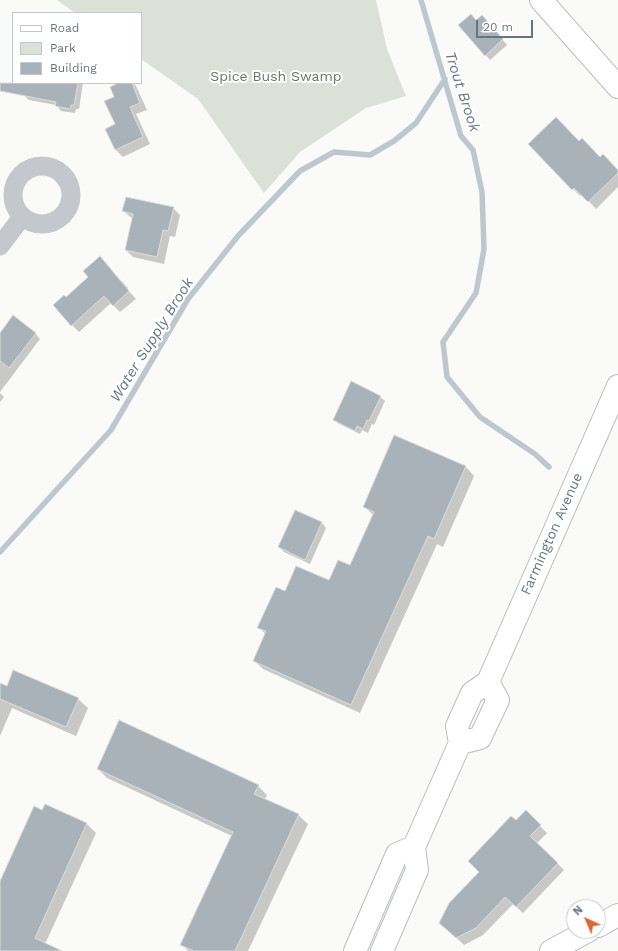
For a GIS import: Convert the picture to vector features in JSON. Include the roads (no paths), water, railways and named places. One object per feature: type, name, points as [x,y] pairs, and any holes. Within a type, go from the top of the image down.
[{"type":"main road","points":[[541,0],[618,87]]},
{"type":"main road","name":"Farmington Avenue","points":[[414,847],[460,743],[480,738],[498,700],[488,682],[618,386]]},
{"type":"main road","points":[[355,951],[397,854],[414,847],[418,870],[382,951]]},
{"type":"main road","points":[[606,922],[618,915]]},
{"type":"main road","points":[[551,951],[573,939]]},
{"type":"street","points":[[0,246],[22,217]]},
{"type":"waterway","name":"Trout Brook","points":[[421,0],[461,136],[473,150],[482,192],[484,249],[476,293],[443,342],[447,377],[480,417],[535,454],[549,467]]},
{"type":"waterway","name":"Water Supply Brook","points":[[0,552],[111,430],[188,299],[238,236],[300,171],[334,152],[370,155],[394,141],[416,123],[445,79]]},
{"type":"park label","name":"Spice Bush Swamp","points":[[276,77]]}]
